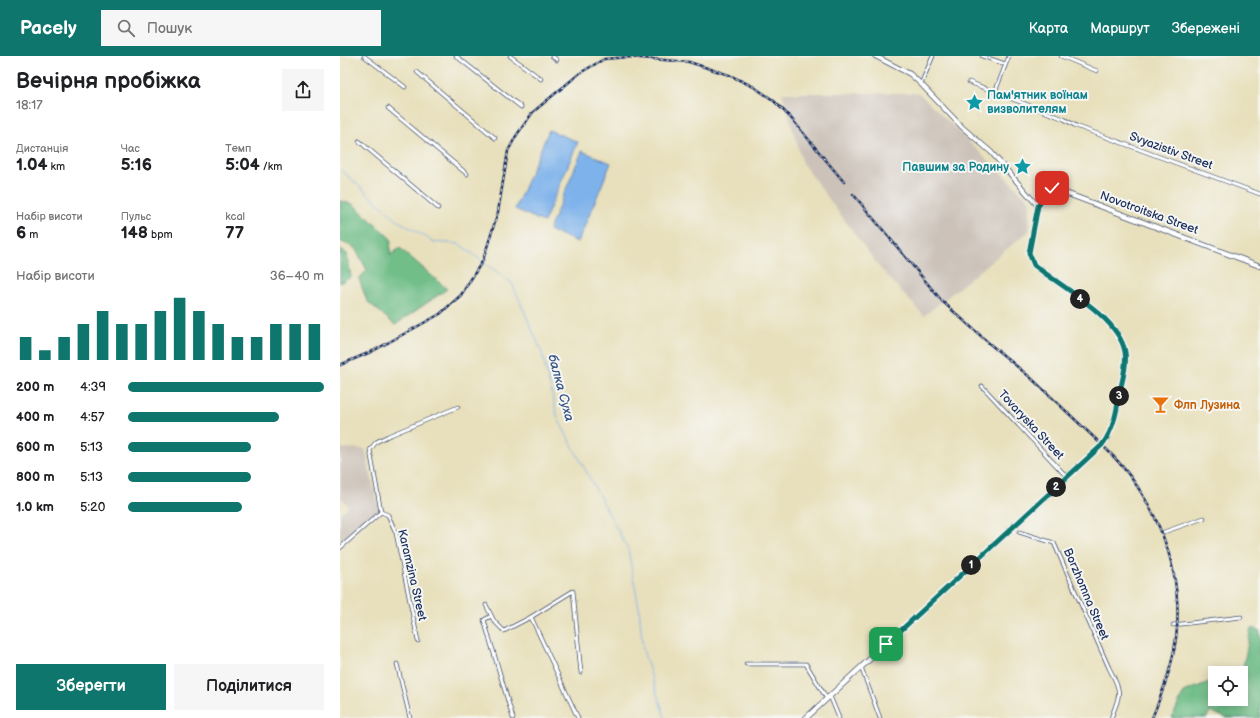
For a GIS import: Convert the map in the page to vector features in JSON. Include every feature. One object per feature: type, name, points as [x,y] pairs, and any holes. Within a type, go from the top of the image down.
[{"type":"main road","name":"Novotroitska Street","points":[[1038,206],[1052,188],[1260,266]]},
{"type":"main road","points":[[806,718],[1102,445],[1109,436],[1119,400],[1126,362],[1125,351],[1112,326],[1098,312],[1031,262],[1029,253],[1038,206]]},
{"type":"street","points":[[364,56],[405,87]]},
{"type":"street","points":[[456,56],[521,107]]},
{"type":"street","points":[[510,56],[541,79]]},
{"type":"street","points":[[552,56],[557,60]]},
{"type":"street","points":[[875,56],[910,74],[921,84],[962,127],[991,152],[1038,206]]},
{"type":"street","points":[[921,84],[933,56]]},
{"type":"street","points":[[982,56],[1005,64]]},
{"type":"street","points":[[995,92],[1009,56]]},
{"type":"street","points":[[1061,56],[1097,71]]},
{"type":"street","points":[[417,72],[495,138]]},
{"type":"street","name":"Svyazistiv Street","points":[[969,82],[1076,126],[1260,194]]},
{"type":"street","points":[[388,108],[467,174]]},
{"type":"street","points":[[359,142],[438,208]]},
{"type":"street","name":"Tovaryska Street","points":[[982,386],[1067,477]]},
{"type":"street","name":"Karamzina Street","points":[[418,641],[396,533],[388,515],[382,512],[370,450],[376,442],[458,407]]},
{"type":"street","points":[[340,548],[382,512]]},
{"type":"street","points":[[1164,532],[1204,518]]},
{"type":"street","name":"Borzhomna Street","points":[[1019,532],[1054,543],[1109,668],[1119,686],[1119,698],[1111,718]]},
{"type":"street","points":[[486,605],[491,616],[502,630],[506,632],[573,591],[581,673]]},
{"type":"street","points":[[491,616],[484,620],[513,718]]},
{"type":"street","points":[[531,617],[578,718]]},
{"type":"street","points":[[1173,625],[1241,617]]},
{"type":"street","points":[[397,664],[410,718]]},
{"type":"street","points":[[746,664],[806,664],[829,697],[839,718]]},
{"type":"street","points":[[861,667],[880,718]]},
{"type":"shaded area","points":[[782,93],[919,93],[1030,201],[1029,231],[924,316],[880,268],[803,164]]},
{"type":"shaded area","points":[[340,448],[365,449],[379,510],[340,544],[340,514],[348,506],[340,496]]},
{"type":"green space","points":[[340,201],[353,204],[391,239],[390,255],[400,248],[447,289],[395,325],[367,301],[359,279],[367,270],[355,248],[340,241]]},
{"type":"green space","points":[[340,248],[347,254],[351,277],[340,283]]},
{"type":"green space","points":[[1251,628],[1260,631],[1260,718],[1226,718],[1210,711],[1207,718],[1172,718],[1184,692],[1208,682],[1208,706],[1248,706],[1248,666],[1243,666]]},
{"type":"water","points":[[549,130],[578,142],[544,222],[515,209]]},
{"type":"water","points":[[582,151],[611,163],[578,242],[549,230]]},
{"type":"waterway","name":"балка Суха","points":[[340,169],[397,220],[434,242],[459,244],[512,283],[542,353],[558,419],[628,549],[639,608],[643,650],[665,718]]},
{"type":"railway","points":[[340,365],[373,351],[440,314],[461,295],[483,260],[498,212],[508,151],[516,136],[533,112],[580,73],[604,59],[628,57],[689,62],[729,75],[754,87],[773,100],[790,117],[844,182]]},
{"type":"railway","points":[[853,194],[942,301],[991,345],[1031,378],[1102,445],[1135,483],[1149,505],[1160,528],[1168,552],[1174,577],[1177,602],[1177,628],[1174,651],[1165,685],[1152,718]]},
{"type":"place","name":"Пам'ятник воїнам визволителям","points":[[974,102]]},
{"type":"place","name":"Павшим за Родину","points":[[1022,167]]},
{"type":"place","name":"Флп Лузина","points":[[1161,405]]},
{"type":"route","points":[[886,644],[1102,445],[1109,436],[1117,407],[1126,362],[1125,351],[1121,341],[1112,326],[1098,312],[1034,265],[1029,257],[1038,206],[1052,188]]}]
